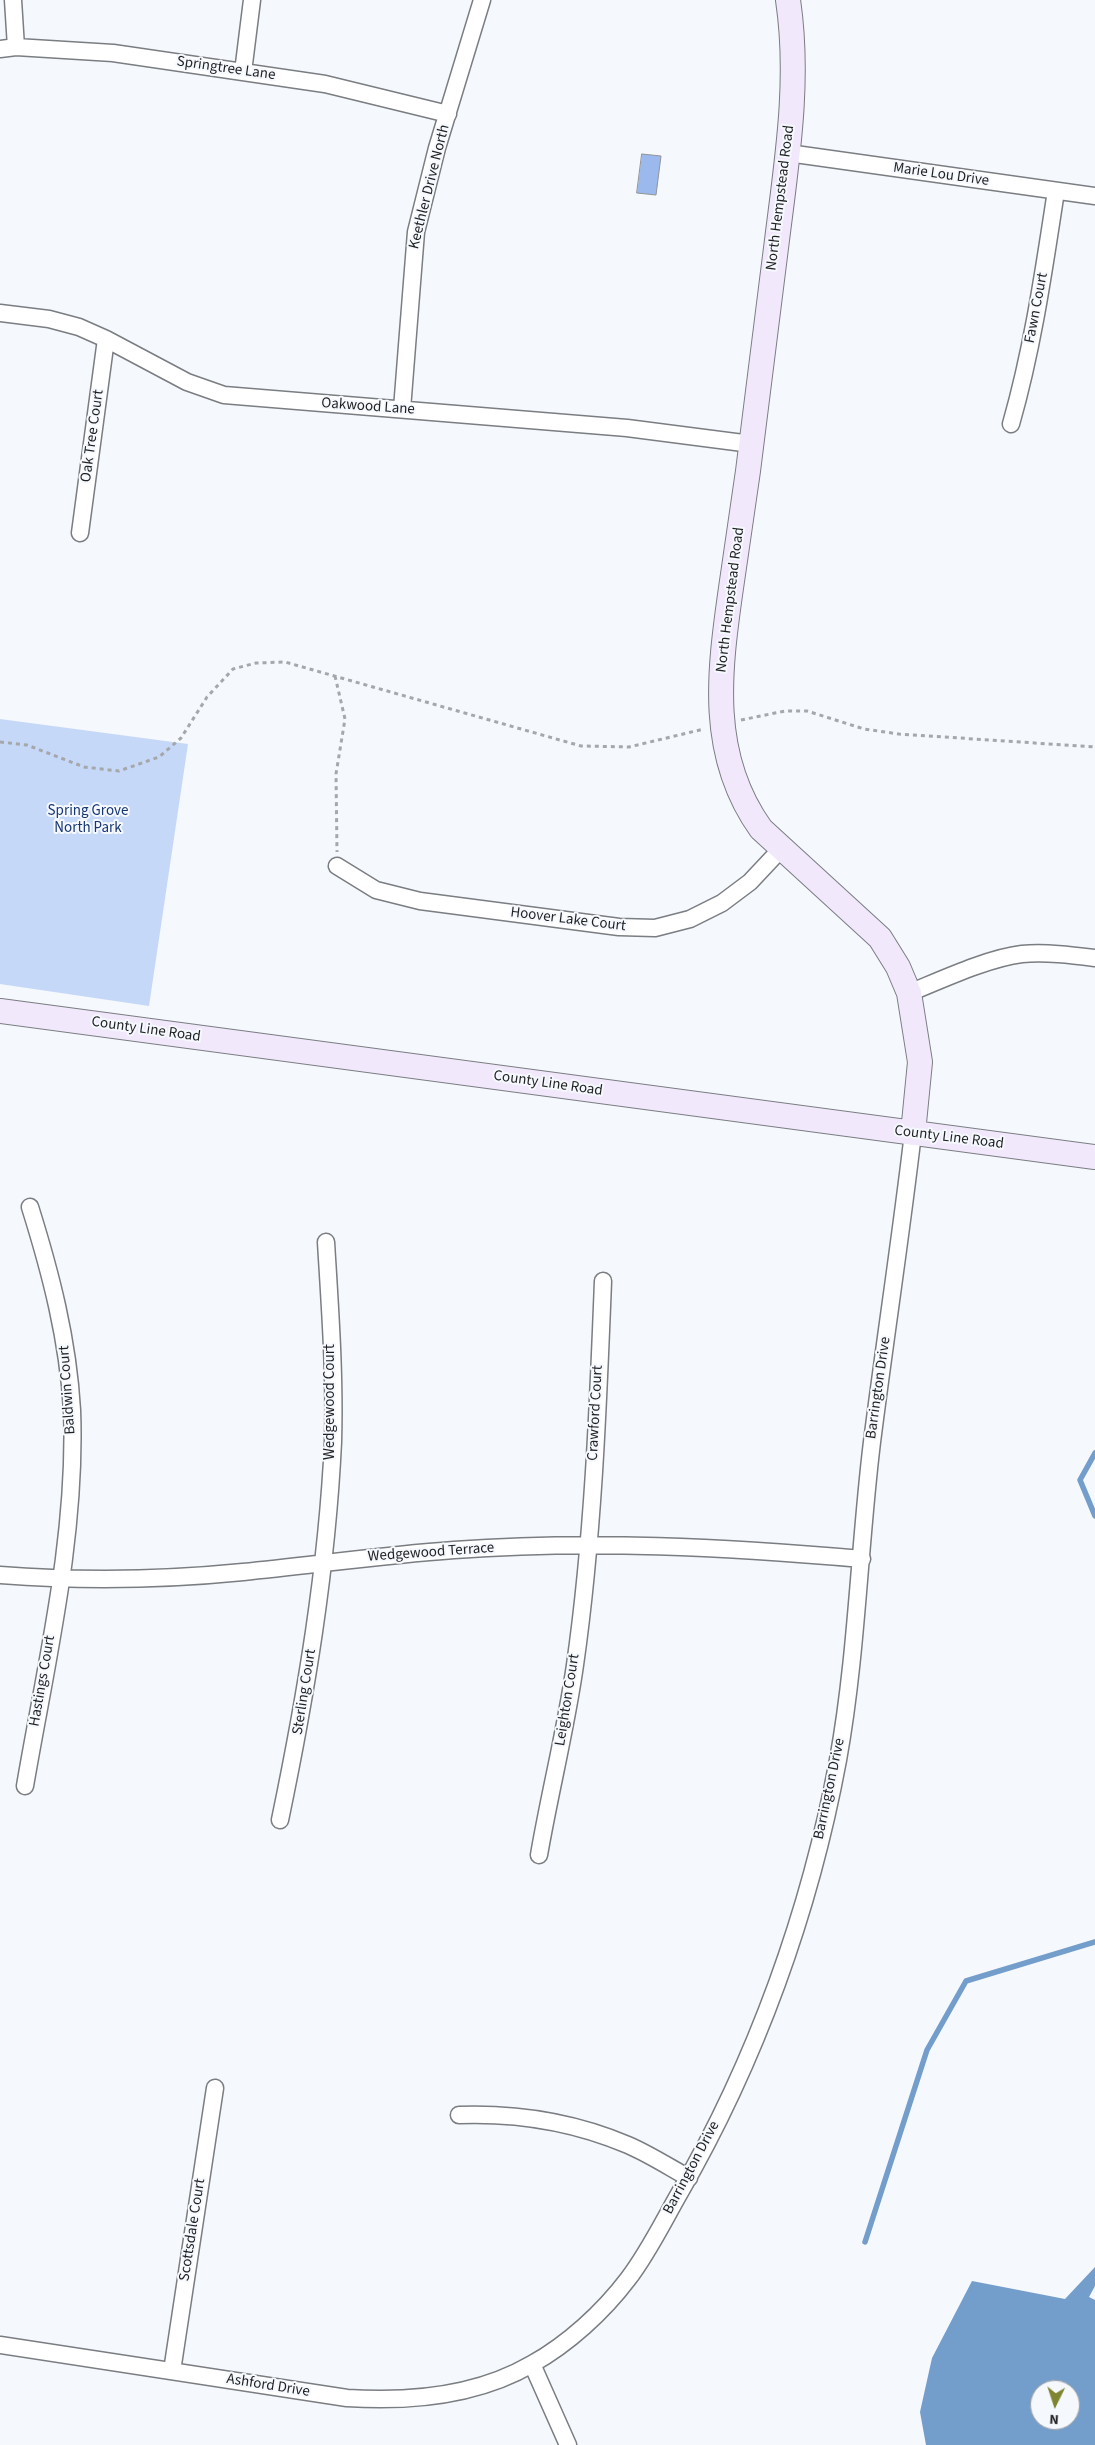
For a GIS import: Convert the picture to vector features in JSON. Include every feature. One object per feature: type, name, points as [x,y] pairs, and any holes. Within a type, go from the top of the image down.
[{"type":"street","points":[[8,48],[13,0]]},
{"type":"street","points":[[243,72],[252,0]]},
{"type":"street","name":"Keethler Drive North","points":[[402,409],[416,232],[448,114],[482,0]]},
{"type":"street","name":"North Hempstead Road","points":[[788,0],[794,79],[788,153],[751,444],[721,659],[720,699],[725,746],[733,778],[750,813],[781,850],[880,938],[898,966],[909,992],[915,1018],[920,1062],[913,1133]]},
{"type":"street","name":"Springtree Lane","points":[[8,48],[112,53],[325,84],[448,114]]},
{"type":"street","name":"Marie Lou Drive","points":[[788,153],[1095,196]]},
{"type":"street","name":"Fawn Court","points":[[1011,424],[1021,388],[1041,294],[1056,191]]},
{"type":"street","name":"Oakwood Lane","points":[[0,313],[49,319],[79,327],[106,338],[187,382],[224,395],[626,428],[751,444]]},
{"type":"street","name":"Oak Tree Court","points":[[80,533],[106,338]]},
{"type":"street","name":"Hoover Lake Court","points":[[337,866],[376,890],[420,900],[619,927],[655,928],[690,919],[722,903],[750,882],[781,850]]},
{"type":"street","points":[[909,992],[989,963],[1021,954],[1065,954],[1095,958]]},
{"type":"street","name":"County Line Road","points":[[0,1011],[1095,1157]]},
{"type":"street","name":"Barrington Drive","points":[[532,2364],[555,2349],[585,2324],[628,2279],[689,2178],[745,2065],[777,1983],[808,1885],[829,1802],[845,1718],[857,1621],[872,1443],[913,1133]]},
{"type":"street","name":"Baldwin Court","points":[[30,1207],[50,1271],[61,1320],[72,1410],[71,1471],[61,1577]]},
{"type":"street","name":"Wedgewood Court","points":[[322,1562],[332,1442],[333,1385],[326,1242]]},
{"type":"street","name":"Crawford Court","points":[[589,1544],[603,1281]]},
{"type":"street","name":"Wedgewood Terrace","points":[[0,1575],[61,1577],[166,1576],[241,1572],[322,1562],[455,1550],[589,1544],[699,1547],[862,1559]]},
{"type":"street","name":"Leighton Court","points":[[539,1854],[575,1665],[589,1544]]},
{"type":"street","name":"Sterling Court","points":[[280,1820],[312,1653],[322,1562]]},
{"type":"street","name":"Hastings Court","points":[[26,1786],[61,1577]]},
{"type":"street","name":"Scottsdale Court","points":[[172,2371],[214,2088]]},
{"type":"street","points":[[459,2115],[505,2115],[576,2126],[630,2146],[689,2178]]},
{"type":"street","name":"Ashford Drive","points":[[0,2345],[347,2398],[382,2400],[422,2398],[463,2389],[496,2381],[532,2364]]},
{"type":"street","points":[[532,2364],[568,2445]]},
{"type":"path","points":[[0,742],[27,745],[84,767],[119,771],[159,757],[181,738],[207,697],[233,669],[256,663],[286,662],[581,746],[628,747],[785,711],[807,711],[864,729],[899,734],[1095,747]]},
{"type":"path","points":[[335,676],[344,719],[336,774],[337,866]]},
{"type":"green space","name":"Spring Grove North Park","points":[[0,719],[188,744],[149,1006],[0,984]]},
{"type":"shaded area","points":[[1095,2267],[1095,2286],[1089,2297],[1095,2300],[1095,2445],[926,2445],[920,2412],[932,2358],[972,2281],[1065,2299]]},
{"type":"building","points":[[642,154],[661,156],[656,195],[637,193]]},
{"type":"waterway","points":[[1095,1453],[1080,1480],[1095,1516]]},
{"type":"waterway","points":[[865,2242],[927,2050],[966,1981],[1095,1942]]}]
